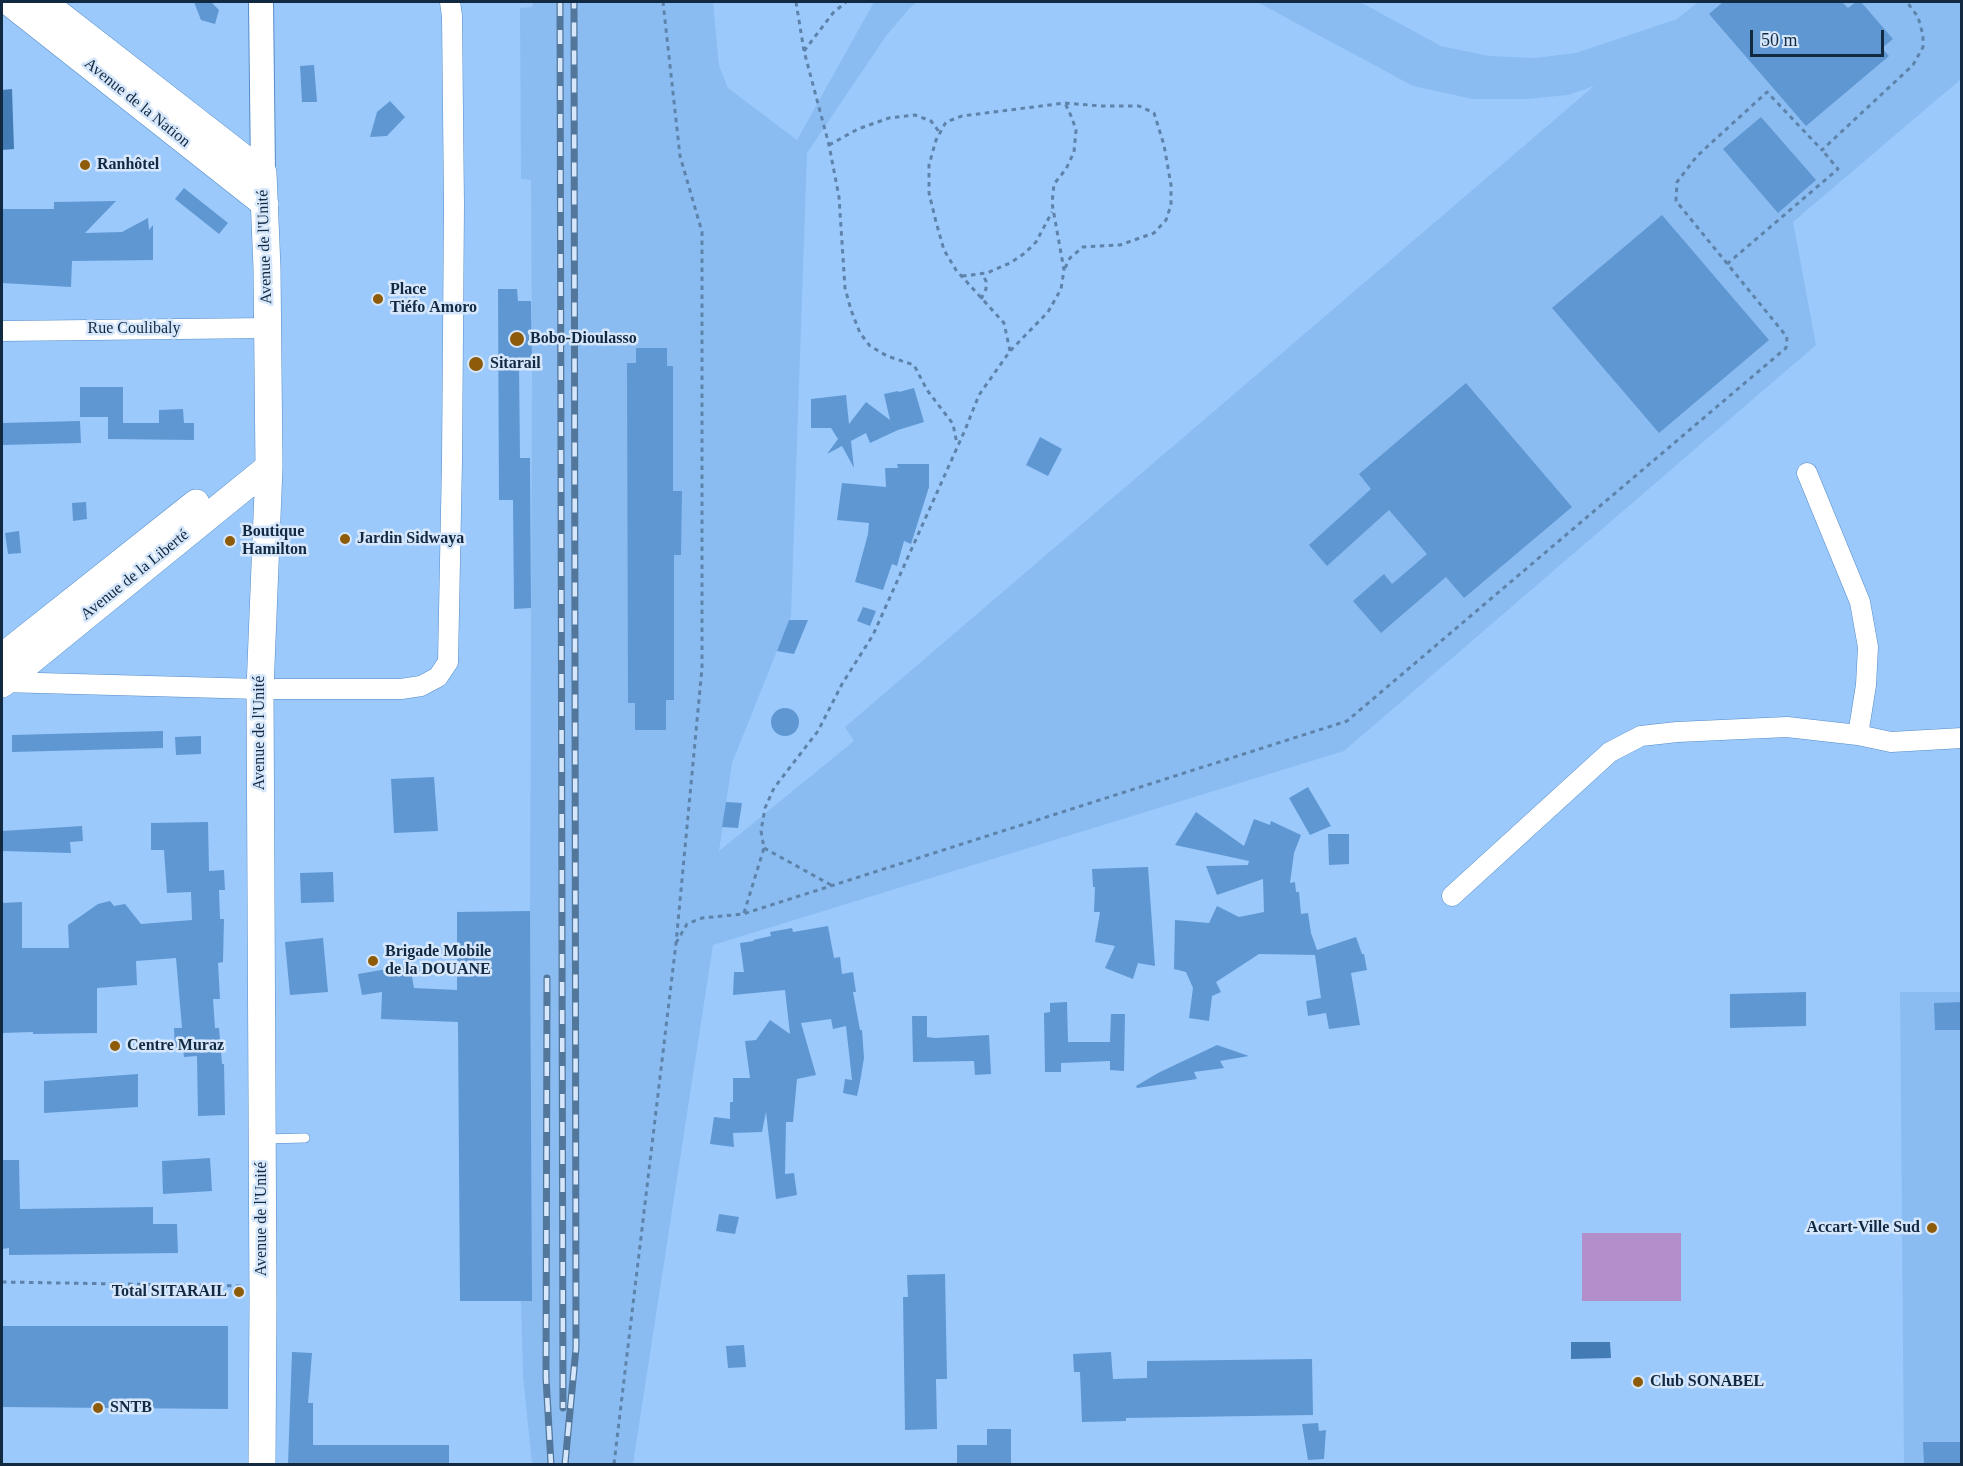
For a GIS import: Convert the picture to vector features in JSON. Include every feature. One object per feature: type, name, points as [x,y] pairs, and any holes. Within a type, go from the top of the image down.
[{"type":"main road","name":"Avenue de la Nation","points":[[9,2],[265,204]]},
{"type":"main road","name":"Avenue de la Nation","points":[[42,2],[263,173]]},
{"type":"main road","name":"Avenue de l'Unité","points":[[262,1464],[260,689],[268,457],[263,173]]},
{"type":"main road","name":"Avenue de la Liberté","points":[[2,677],[268,457]]},
{"type":"street","name":"Avenue de l'Unité","points":[[261,2],[263,173]]},
{"type":"street","points":[[2,677],[260,689],[411,687],[421,686],[438,677],[448,662],[454,205],[450,2]]},
{"type":"street","name":"Rue Coulibaly","points":[[2,331],[267,328]]},
{"type":"street","points":[[1807,473],[1860,602],[1868,647],[1866,685],[1858,735]]},
{"type":"street","points":[[1452,896],[1610,752],[1641,736],[1787,727],[1858,735],[1891,742],[1962,738]]},
{"type":"lane","points":[[262,1139],[305,1138]]},
{"type":"path","points":[[614,1464],[676,943],[702,668],[702,232],[680,156],[663,2]]},
{"type":"path","points":[[796,2],[804,51],[829,145],[839,197],[845,288],[851,310],[860,333],[870,346],[887,356],[914,365],[927,390],[953,423],[958,446]]},
{"type":"path","points":[[804,51],[833,14],[846,2]]},
{"type":"path","points":[[1822,150],[1913,65],[1923,47],[1923,35],[1918,17],[1907,2]]},
{"type":"path","points":[[676,943],[687,924],[702,918],[743,914],[1347,721],[1786,348],[1787,338],[1727,264],[1676,201],[1677,182],[1683,171],[1767,92],[1838,169],[1727,264]]},
{"type":"path","points":[[743,914],[764,848],[761,831],[765,807],[774,788],[818,731],[842,684],[873,635],[979,395],[1010,351],[1057,300],[1064,270],[1070,258],[1083,247],[1120,245],[1154,233],[1166,220],[1171,205],[1171,185],[1164,145],[1154,113],[1139,106],[1065,103],[962,116],[946,122],[930,165],[929,193],[944,250],[956,270],[1004,323],[1010,351]]},
{"type":"path","points":[[1064,270],[1052,203],[1054,184],[1066,169],[1074,152],[1076,130],[1065,103]]},
{"type":"path","points":[[829,145],[858,129],[889,118],[915,114],[931,121],[940,134]]},
{"type":"path","points":[[962,276],[982,274],[1010,263],[1025,253],[1036,242],[1053,211]]},
{"type":"path","points":[[981,299],[986,289],[986,281],[982,274]]},
{"type":"path","points":[[764,848],[832,886]]},
{"type":"path","points":[[2,1282],[262,1286]]},
{"type":"shaded area","points":[[533,2],[713,2],[719,66],[728,88],[797,140],[874,2],[917,2],[886,36],[807,153],[791,616],[732,763],[719,851],[854,741],[845,727],[1594,86],[1568,95],[1527,99],[1473,99],[1413,86],[1257,2],[1360,2],[1441,46],[1489,56],[1535,58],[1576,53],[1677,19],[1698,2],[1961,2],[1961,79],[1793,222],[1816,345],[1344,751],[713,945],[633,1464],[532,1464],[523,1376],[521,1300],[532,1300],[530,911],[532,362],[531,180],[521,179],[520,8],[532,7]]},
{"type":"shaded area","points":[[12,89],[14,149],[2,150],[2,90]]},
{"type":"shaded area","name":"Accart-Ville Sud","points":[[1900,992],[1961,992],[1961,1464],[1904,1464]]},
{"type":"shaded area","points":[[1582,1233],[1681,1233],[1681,1301],[1582,1301]]},
{"type":"shaded area","points":[[1571,1342],[1610,1342],[1611,1358],[1571,1359]]},
{"type":"building","points":[[194,2],[211,2],[219,10],[215,24],[201,20]]},
{"type":"building","points":[[1723,2],[1842,2],[1848,8],[1856,2],[1861,2],[1893,39],[1882,48],[1889,56],[1806,126],[1709,14]]},
{"type":"building","points":[[314,65],[317,102],[302,102],[300,66]]},
{"type":"building","points":[[390,101],[405,117],[387,136],[370,137],[377,112]]},
{"type":"building","points":[[1761,117],[1816,180],[1778,213],[1723,149]]},
{"type":"building","points":[[184,188],[228,223],[219,234],[175,199]]},
{"type":"building","points":[[116,201],[85,233],[122,232],[148,218],[149,230],[153,225],[153,260],[72,261],[71,287],[2,283],[2,209],[54,209],[54,202]]},
{"type":"building","points":[[1662,215],[1769,340],[1659,433],[1552,308]]},
{"type":"building","points":[[498,289],[517,289],[518,301],[531,301],[532,362],[519,362],[520,458],[530,458],[531,608],[514,609],[513,500],[499,500]]},
{"type":"building","points":[[636,348],[667,348],[667,366],[673,366],[673,491],[682,491],[681,555],[674,555],[674,700],[666,700],[666,730],[635,730],[635,703],[628,703],[627,363],[636,363]]},
{"type":"building","points":[[1466,383],[1572,507],[1464,598],[1446,577],[1381,633],[1353,601],[1384,574],[1392,584],[1427,554],[1389,510],[1327,566],[1309,545],[1371,489],[1359,474]]},
{"type":"building","points":[[80,387],[123,387],[123,423],[159,423],[159,410],[183,409],[184,423],[194,423],[194,440],[108,439],[108,417],[80,417]]},
{"type":"building","points":[[914,388],[924,422],[898,430],[870,443],[866,433],[851,441],[854,468],[842,446],[827,454],[838,439],[831,428],[811,428],[811,399],[846,395],[849,424],[866,402],[890,420],[884,394]]},
{"type":"building","points":[[80,421],[81,443],[2,445],[2,423]]},
{"type":"building","points":[[1040,437],[1062,449],[1048,476],[1026,465]]},
{"type":"building","points":[[897,464],[929,464],[929,487],[911,544],[904,541],[897,566],[892,564],[883,590],[855,582],[869,523],[837,520],[842,483],[886,487],[885,468],[898,468]]},
{"type":"building","points":[[86,502],[87,519],[73,521],[72,503]]},
{"type":"building","points":[[19,531],[21,553],[8,554],[5,533]]},
{"type":"building","points":[[863,607],[876,611],[870,626],[857,621]]},
{"type":"building","points":[[789,620],[808,620],[794,654],[777,651]]},
{"type":"building","points":[[785,708],[795,712],[799,722],[795,732],[785,736],[775,732],[771,722],[775,712]]},
{"type":"building","points":[[163,731],[163,748],[12,752],[12,735]]},
{"type":"building","points":[[201,736],[201,754],[176,755],[175,737]]},
{"type":"building","points":[[434,777],[438,831],[394,833],[391,779]]},
{"type":"building","points":[[1308,787],[1331,826],[1310,835],[1289,798]]},
{"type":"building","points":[[726,802],[742,803],[738,828],[722,827]]},
{"type":"building","points":[[1196,812],[1244,846],[1254,819],[1270,825],[1271,821],[1301,835],[1294,853],[1290,883],[1295,882],[1296,892],[1299,892],[1301,914],[1308,913],[1311,933],[1317,950],[1356,937],[1362,954],[1364,954],[1367,970],[1351,973],[1360,1025],[1329,1029],[1326,1013],[1308,1016],[1306,1001],[1321,998],[1315,955],[1259,954],[1216,982],[1221,992],[1212,996],[1209,1021],[1189,1018],[1193,988],[1186,972],[1174,969],[1175,920],[1209,923],[1217,906],[1239,917],[1264,912],[1263,879],[1217,895],[1206,866],[1248,865],[1249,861],[1175,845]]},
{"type":"building","points":[[208,822],[209,871],[224,870],[225,890],[219,890],[220,919],[224,919],[223,962],[218,963],[220,999],[213,999],[215,1028],[219,1028],[222,1064],[224,1064],[225,1115],[198,1116],[197,1056],[184,1057],[183,1049],[175,1050],[174,1028],[182,1028],[176,958],[136,961],[137,985],[97,988],[97,1033],[2,1033],[2,903],[22,902],[22,948],[69,948],[68,925],[98,904],[110,901],[114,906],[125,904],[141,924],[192,920],[191,892],[167,893],[164,850],[151,850],[151,823]]},
{"type":"building","points":[[82,826],[83,841],[70,842],[71,853],[2,851],[2,831]]},
{"type":"building","points":[[1328,834],[1349,834],[1349,864],[1329,865]]},
{"type":"building","points":[[1148,867],[1155,966],[1138,963],[1133,979],[1105,968],[1115,946],[1095,942],[1100,912],[1094,912],[1095,887],[1093,887],[1092,869]]},
{"type":"building","points":[[333,872],[334,902],[301,903],[300,873]]},
{"type":"building","points":[[530,911],[532,1301],[460,1301],[458,1022],[381,1019],[382,992],[362,995],[358,974],[410,965],[414,988],[457,990],[457,912]]},
{"type":"building","points":[[828,926],[834,958],[840,957],[842,974],[853,972],[856,992],[853,992],[860,1030],[862,1030],[864,1058],[860,1082],[857,1096],[843,1093],[845,1079],[852,1080],[846,1026],[833,1029],[831,1019],[801,1023],[816,1075],[797,1079],[793,1122],[786,1122],[785,1174],[794,1173],[797,1195],[776,1199],[766,1112],[762,1132],[733,1133],[734,1147],[710,1144],[714,1117],[730,1119],[733,1078],[750,1078],[745,1041],[756,1040],[770,1020],[790,1034],[785,990],[733,995],[734,972],[744,972],[740,943],[771,936],[770,932],[792,928],[793,932]]},
{"type":"building","points":[[323,938],[328,992],[290,995],[285,942]]},
{"type":"building","points":[[1806,992],[1806,1026],[1730,1028],[1730,994]]},
{"type":"building","points":[[1067,1002],[1068,1042],[1110,1042],[1111,1014],[1125,1014],[1124,1071],[1110,1070],[1110,1061],[1061,1063],[1061,1072],[1045,1072],[1044,1013],[1050,1012],[1050,1003]]},
{"type":"building","points":[[1962,1002],[1962,1030],[1935,1030],[1934,1003]]},
{"type":"building","points":[[912,1016],[927,1016],[927,1037],[989,1035],[991,1074],[975,1075],[974,1061],[913,1062]]},
{"type":"building","points":[[1217,1045],[1249,1056],[1220,1061],[1224,1068],[1194,1072],[1197,1079],[1137,1088],[1136,1086],[1158,1073]]},
{"type":"building","points":[[138,1074],[138,1107],[44,1113],[44,1081]]},
{"type":"building","points":[[210,1158],[212,1191],[163,1194],[162,1161]]},
{"type":"building","points":[[2,1160],[19,1160],[20,1209],[153,1207],[153,1224],[177,1224],[178,1253],[9,1255],[9,1248],[2,1249]]},
{"type":"building","points":[[719,1214],[739,1217],[735,1234],[716,1231]]},
{"type":"building","points":[[945,1274],[947,1379],[936,1379],[937,1429],[905,1430],[903,1297],[908,1297],[907,1275]]},
{"type":"building","points":[[2,1326],[228,1326],[228,1409],[2,1407]]},
{"type":"building","points":[[744,1345],[746,1367],[728,1368],[726,1346]]},
{"type":"building","points":[[292,1352],[312,1353],[308,1403],[313,1403],[313,1445],[449,1445],[449,1464],[288,1464]]},
{"type":"building","points":[[1111,1352],[1113,1379],[1147,1378],[1147,1361],[1312,1359],[1313,1415],[1126,1418],[1126,1421],[1082,1422],[1080,1372],[1074,1372],[1073,1354]]},
{"type":"building","points":[[1318,1423],[1319,1431],[1326,1430],[1324,1459],[1308,1460],[1302,1424]]},
{"type":"building","points":[[987,1429],[1011,1429],[1011,1464],[957,1464],[957,1445],[987,1445]]},
{"type":"building","points":[[1923,1442],[1962,1442],[1962,1464],[1924,1464]]},
{"type":"railway","points":[[560,2],[563,1408]]},
{"type":"railway","points":[[565,1464],[576,1348],[574,2]]},
{"type":"railway","points":[[547,978],[546,1378],[551,1464]]},
{"type":"place","name":"Ranhôtel","points":[[85,165]]},
{"type":"place","name":"Place Tiéfo Amoro","points":[[378,299]]},
{"type":"place","name":"Bobo-Dioulasso","points":[[517,339]]},
{"type":"place","name":"Sitarail","points":[[476,364]]},
{"type":"place","name":"Jardin Sidwaya","points":[[345,539]]},
{"type":"place","name":"Boutique Hamilton","points":[[230,541]]},
{"type":"place","name":"Brigade Mobile de la DOUANE","points":[[373,961]]},
{"type":"place","name":"Centre Muraz","points":[[115,1046]]},
{"type":"place","name":"Accart-Ville Sud","points":[[1932,1228]]},
{"type":"place","name":"Total SITARAIL","points":[[239,1292]]},
{"type":"place","name":"Club SONABEL","points":[[1638,1382]]},
{"type":"place","name":"SNTB","points":[[98,1408]]}]
